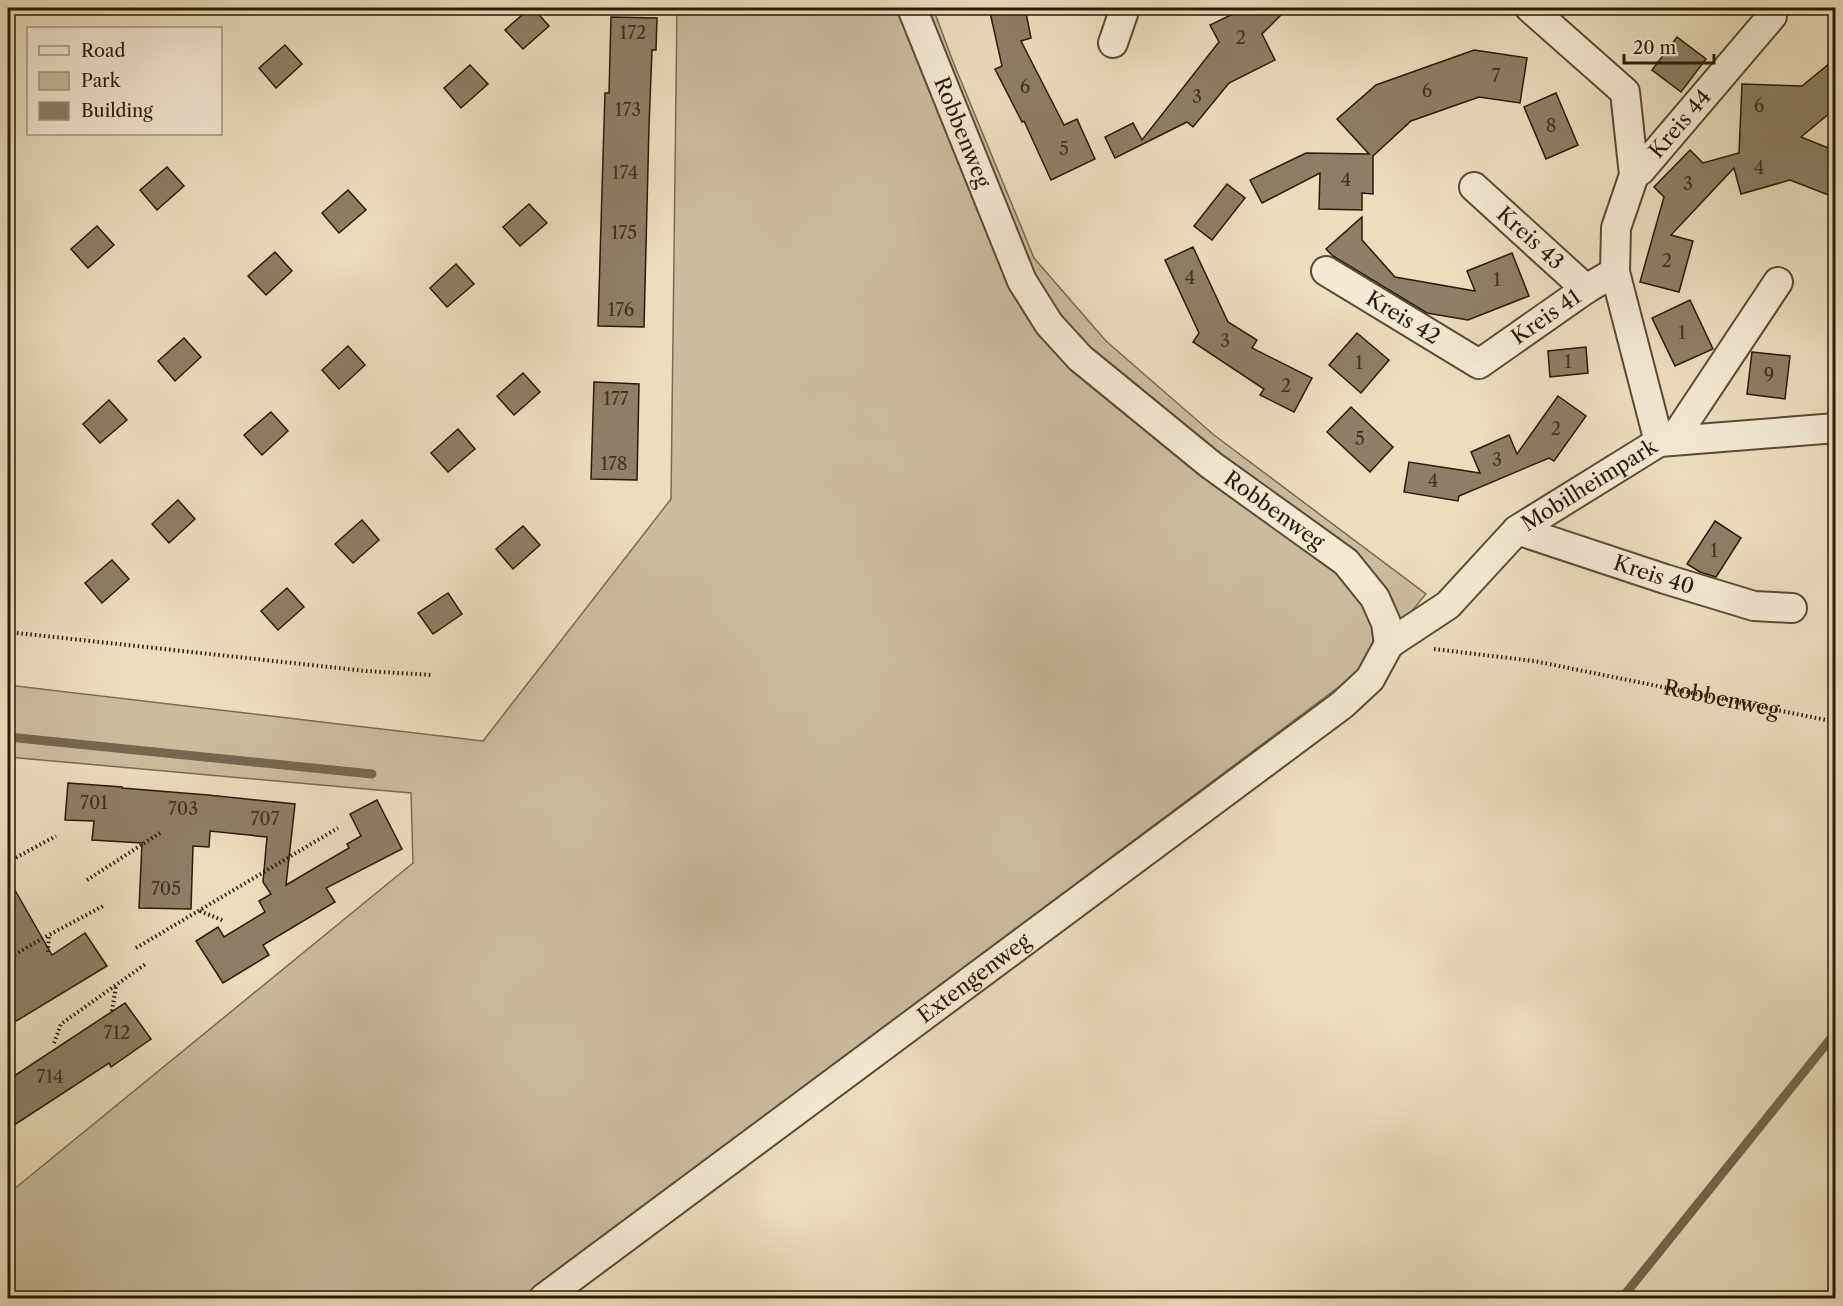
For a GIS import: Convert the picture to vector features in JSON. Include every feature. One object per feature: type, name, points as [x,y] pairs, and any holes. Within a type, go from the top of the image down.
[{"type":"street","name":"Robbenweg","points":[[912,8],[1022,280],[1049,324],[1080,358],[1211,465],[1346,562],[1375,598],[1386,623],[1389,644]]},
{"type":"street","points":[[1113,43],[1125,8]]},
{"type":"street","points":[[1530,8],[1625,92],[1634,175],[1616,228],[1615,272],[1666,441]]},
{"type":"street","name":"Kreis 44","points":[[1634,175],[1641,170],[1772,16]]},
{"type":"street","name":"Kreis 43","points":[[1474,187],[1586,289]]},
{"type":"street","name":"Kreis 42","points":[[1326,271],[1479,364]]},
{"type":"street","name":"Kreis 41","points":[[1479,364],[1586,289],[1615,272]]},
{"type":"street","points":[[1666,441],[1778,282]]},
{"type":"street","name":"Mobilheimpark","points":[[1389,644],[1448,605],[1517,530],[1666,441],[1836,428]]},
{"type":"street","name":"Kreis 40","points":[[1517,530],[1754,606],[1792,608]]},
{"type":"street","name":"Extengenweg","points":[[544,1299],[1342,705],[1370,678],[1389,644]]},
{"type":"path","points":[[8,632],[366,671],[432,675]]},
{"type":"path","name":"Robbenweg","points":[[1434,649],[1534,661],[1836,722]]},
{"type":"path","points":[[136,948],[338,828]]},
{"type":"path","points":[[87,880],[160,833]]},
{"type":"path","points":[[8,862],[56,836]]},
{"type":"path","points":[[8,965],[9,958],[105,905]]},
{"type":"path","points":[[199,911],[224,921]]},
{"type":"path","points":[[48,952],[49,934]]},
{"type":"path","points":[[54,1043],[61,1023],[147,963]]},
{"type":"path","points":[[112,1011],[116,985]]},
{"type":"green space","points":[[677,8],[933,8],[1034,258],[1106,341],[1214,435],[1426,594],[1364,668],[522,1298],[8,1298],[8,1194],[413,863],[411,793],[8,757],[8,685],[483,741],[671,499]]},
{"type":"building","points":[[530,8],[533,8],[549,26],[523,49],[505,30]]},
{"type":"building","points":[[989,8],[1025,8],[1031,38],[1021,41],[1064,125],[1077,119],[1095,159],[1051,180],[1024,121],[1022,122],[995,69],[1002,66]]},
{"type":"building","points":[[1245,8],[1288,8],[1262,34],[1275,60],[1229,83],[1193,127],[1187,122],[1115,158],[1105,137],[1133,123],[1142,140],[1219,42],[1210,25]]},
{"type":"building","points":[[611,17],[657,18],[656,50],[652,50],[644,327],[598,326],[605,93],[609,93]]},
{"type":"building","points":[[1677,37],[1706,59],[1681,92],[1652,70]]},
{"type":"building","points":[[285,45],[302,64],[276,88],[259,68]]},
{"type":"building","points":[[1474,50],[1527,58],[1520,103],[1479,97],[1411,121],[1373,156],[1373,194],[1362,193],[1362,210],[1319,209],[1320,173],[1262,203],[1250,180],[1306,153],[1369,154],[1337,119],[1376,85]]},
{"type":"building","points":[[1836,58],[1836,108],[1801,137],[1836,151],[1836,198],[1790,180],[1741,194],[1734,168],[1671,235],[1693,241],[1679,292],[1640,282],[1664,197],[1654,187],[1690,150],[1703,163],[1739,153],[1742,84],[1802,86]]},
{"type":"building","points":[[470,65],[488,84],[461,108],[444,88]]},
{"type":"building","points":[[1556,93],[1578,145],[1546,159],[1524,107]]},
{"type":"building","points":[[167,167],[184,186],[157,210],[140,190]]},
{"type":"building","points":[[1227,184],[1245,198],[1212,240],[1194,226]]},
{"type":"building","points":[[348,190],[366,210],[339,233],[322,213]]},
{"type":"building","points":[[529,204],[547,223],[520,246],[503,227]]},
{"type":"building","points":[[1362,217],[1362,240],[1395,277],[1475,291],[1467,271],[1512,253],[1529,296],[1468,320],[1427,313],[1333,256],[1326,249]]},
{"type":"building","points":[[97,226],[114,245],[88,268],[71,249]]},
{"type":"building","points":[[1193,247],[1228,322],[1257,340],[1252,348],[1312,378],[1294,412],[1260,395],[1264,389],[1193,342],[1199,333],[1165,260]]},
{"type":"building","points":[[275,252],[292,271],[266,295],[248,276]]},
{"type":"building","points":[[456,264],[474,284],[447,307],[430,288]]},
{"type":"building","points":[[1690,300],[1713,349],[1675,366],[1652,318]]},
{"type":"building","points":[[1357,333],[1389,360],[1361,393],[1329,365]]},
{"type":"building","points":[[184,338],[201,357],[175,381],[158,361]]},
{"type":"building","points":[[348,346],[365,365],[339,389],[322,370]]},
{"type":"building","points":[[1586,347],[1588,373],[1550,377],[1548,351]]},
{"type":"building","points":[[1752,352],[1790,356],[1785,399],[1747,394]]},
{"type":"building","points":[[523,373],[540,392],[514,415],[497,396]]},
{"type":"building","points":[[594,382],[639,384],[637,480],[591,479]]},
{"type":"building","points":[[1558,396],[1586,416],[1554,461],[1549,458],[1459,496],[1458,501],[1404,492],[1409,462],[1480,473],[1471,452],[1509,435],[1517,454]]},
{"type":"building","points":[[109,400],[127,420],[100,443],[83,424]]},
{"type":"building","points":[[1351,407],[1393,447],[1370,472],[1327,432]]},
{"type":"building","points":[[271,412],[288,431],[262,455],[244,435]]},
{"type":"building","points":[[458,429],[475,449],[448,472],[431,453]]},
{"type":"building","points":[[178,500],[195,519],[169,543],[152,524]]},
{"type":"building","points":[[362,520],[379,540],[353,563],[335,544]]},
{"type":"building","points":[[1715,521],[1741,538],[1716,577],[1700,572],[1687,564]]},
{"type":"building","points":[[523,526],[540,545],[513,569],[496,549]]},
{"type":"building","points":[[112,560],[129,579],[102,603],[85,583]]},
{"type":"building","points":[[287,588],[304,607],[278,630],[261,611]]},
{"type":"building","points":[[448,593],[462,614],[433,634],[418,613]]},
{"type":"building","points":[[68,783],[295,804],[286,885],[349,848],[347,844],[361,836],[350,814],[377,800],[402,849],[326,888],[335,902],[263,945],[269,955],[223,983],[196,941],[218,927],[224,937],[265,912],[259,901],[271,894],[263,882],[267,837],[210,831],[209,847],[193,846],[191,909],[139,908],[142,843],[92,840],[94,821],[65,820]]},
{"type":"building","points":[[8,878],[52,955],[85,933],[107,966],[8,1026]]},
{"type":"building","points":[[125,1003],[151,1039],[111,1067],[109,1063],[8,1129],[8,1080]]},
{"type":"waterway","points":[[8,737],[372,774]]},
{"type":"waterway","points":[[1622,1298],[1836,1032]]}]
